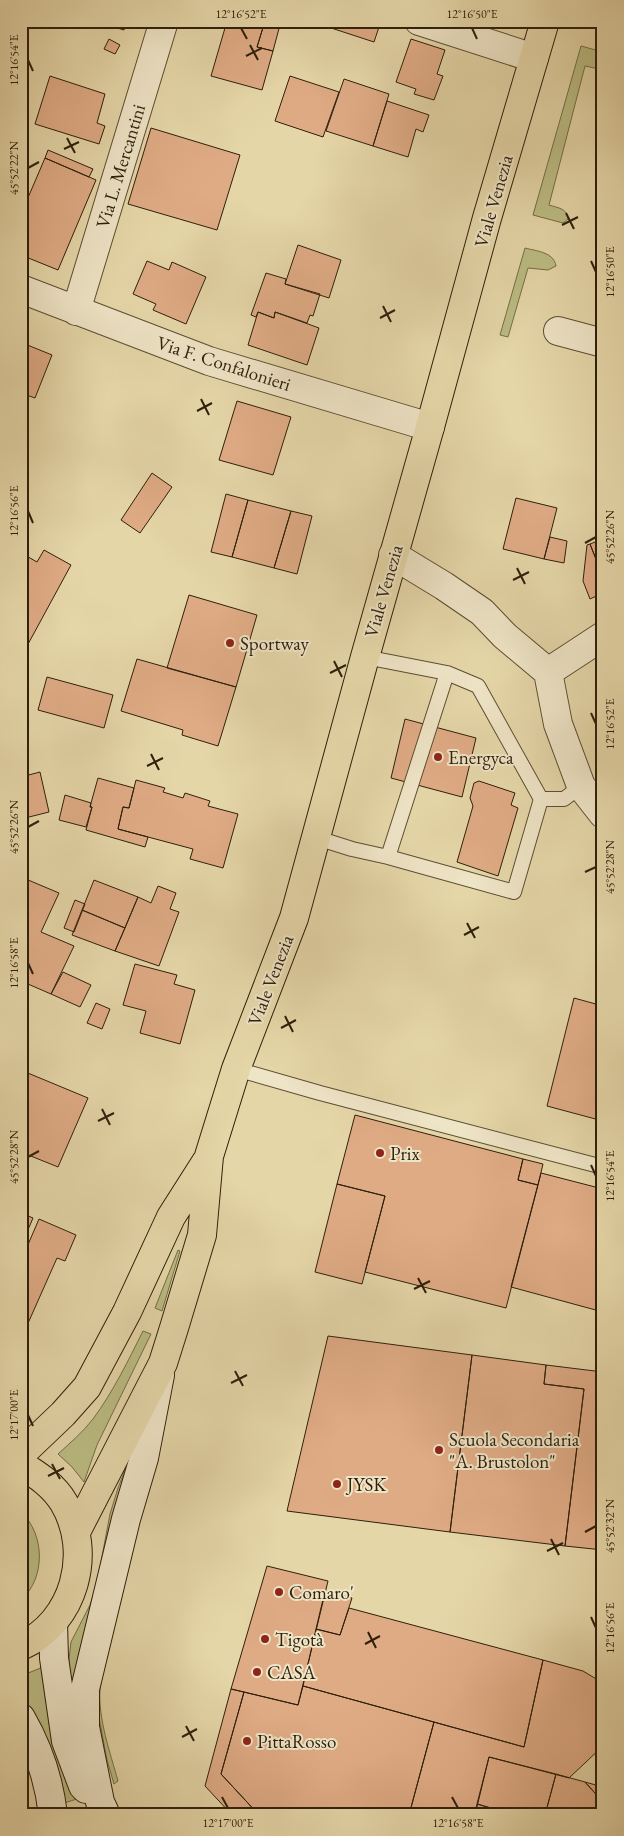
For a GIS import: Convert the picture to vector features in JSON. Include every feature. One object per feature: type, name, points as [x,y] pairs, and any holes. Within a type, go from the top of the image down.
[{"type":"main road","name":"Viale Venezia","points":[[209,1156],[236,1069],[294,918],[487,218],[545,21]]},
{"type":"main road","points":[[76,1532],[163,1363],[202,1235],[209,1156]]},
{"type":"main road","points":[[21,1454],[63,1414],[87,1386],[127,1312],[171,1217],[209,1156]]},
{"type":"main road","points":[[21,1465],[42,1478],[64,1502],[76,1532],[78,1556],[75,1581],[66,1603],[53,1623],[30,1642],[21,1646]]},
{"type":"street","name":"Via L. Mercantini","points":[[76,311],[164,21]]},
{"type":"street","points":[[419,21],[534,58]]},
{"type":"street","name":"Via F. Confalonieri","points":[[21,289],[209,362],[430,427]]},
{"type":"street","points":[[558,331],[603,344]]},
{"type":"street","points":[[393,555],[482,612],[505,636],[548,672],[558,724],[582,786],[603,814]]},
{"type":"street","points":[[548,672],[603,636]]},
{"type":"street","points":[[103,1809],[85,1727],[85,1690],[126,1518],[144,1458],[163,1363]]},
{"type":"street","points":[[53,1623],[54,1658],[66,1741],[83,1786],[103,1809]]},
{"type":"street","points":[[21,1718],[41,1758],[50,1788],[54,1815]]},
{"type":"lane","points":[[316,838],[514,892],[541,799],[478,686],[447,673],[365,656]]},
{"type":"lane","points":[[388,857],[447,673]]},
{"type":"lane","points":[[541,799],[564,799],[582,786]]},
{"type":"lane","points":[[236,1069],[603,1168]]},
{"type":"green space","points":[[581,46],[603,52],[603,70],[585,66],[549,205],[562,209],[566,213],[568,219],[563,223],[533,215]]},
{"type":"green space","points":[[525,248],[548,255],[555,261],[556,266],[548,270],[528,268],[508,337],[500,335]]},
{"type":"green space","points":[[178,1250],[180,1251],[162,1311],[155,1308]]},
{"type":"green space","points":[[143,1331],[151,1334],[97,1445],[84,1482],[58,1454],[85,1428],[100,1409],[120,1376]]},
{"type":"green space","points":[[131,1454],[119,1511],[79,1653],[74,1696],[68,1668],[71,1642],[90,1605],[97,1583],[110,1514]]},
{"type":"green space","points":[[21,1512],[35,1532],[39,1556],[35,1580],[21,1600]]},
{"type":"green space","points":[[104,1665],[100,1689],[101,1712],[105,1735],[118,1781],[114,1784],[107,1760],[96,1702]]},
{"type":"green space","points":[[43,1667],[77,1799],[64,1803],[35,1715],[21,1695],[21,1676]]},
{"type":"building","points":[[93,21],[127,21],[124,30]]},
{"type":"building","points":[[227,21],[265,21],[257,47],[273,51],[262,90],[211,76]]},
{"type":"building","points":[[265,21],[281,21],[273,51],[257,47]]},
{"type":"building","points":[[323,21],[381,21],[374,42],[322,25]]},
{"type":"building","points":[[109,39],[120,45],[115,54],[104,49]]},
{"type":"building","points":[[411,39],[445,50],[437,74],[443,76],[434,100],[414,94],[416,89],[396,82]]},
{"type":"building","points":[[50,76],[105,94],[97,123],[105,126],[99,144],[35,124]]},
{"type":"building","points":[[290,76],[339,92],[323,137],[275,121]]},
{"type":"building","points":[[344,79],[389,94],[373,146],[326,131]]},
{"type":"building","points":[[387,101],[429,115],[423,132],[416,129],[408,157],[373,146]]},
{"type":"building","points":[[151,128],[240,155],[217,230],[128,204]]},
{"type":"building","points":[[48,150],[93,169],[89,177],[45,158]]},
{"type":"building","points":[[45,158],[96,180],[58,270],[21,255],[21,214]]},
{"type":"building","points":[[298,245],[341,260],[329,298],[285,284]]},
{"type":"building","points":[[147,261],[169,270],[172,262],[206,277],[186,324],[153,310],[156,304],[133,294]]},
{"type":"building","points":[[266,273],[286,279],[285,284],[320,294],[313,316],[310,315],[307,323],[275,312],[274,318],[258,312],[256,317],[251,315]]},
{"type":"building","points":[[258,312],[274,318],[275,312],[319,328],[307,365],[248,345]]},
{"type":"building","points":[[21,337],[27,339],[25,344],[52,355],[35,398],[21,393]]},
{"type":"building","points":[[237,401],[291,417],[273,475],[219,460]]},
{"type":"building","points":[[603,429],[603,454],[598,453]]},
{"type":"building","points":[[152,473],[172,487],[140,533],[121,520]]},
{"type":"building","points":[[226,494],[248,500],[232,557],[211,552]]},
{"type":"building","points":[[516,498],[557,508],[544,559],[503,549]]},
{"type":"building","points":[[248,500],[291,511],[274,568],[232,557]]},
{"type":"building","points":[[291,511],[312,516],[297,574],[274,568]]},
{"type":"building","points":[[550,537],[567,541],[564,563],[544,559]]},
{"type":"building","points":[[603,539],[603,577],[590,544]]},
{"type":"building","points":[[590,544],[603,577],[603,593],[590,599],[583,581],[587,545]]},
{"type":"building","points":[[44,550],[71,565],[21,657],[21,556],[23,554],[37,562]]},
{"type":"building","points":[[189,595],[257,615],[236,687],[167,668]]},
{"type":"building","points":[[137,659],[236,687],[218,746],[182,735],[183,730],[121,711]]},
{"type":"building","points":[[47,677],[113,695],[104,728],[38,710]]},
{"type":"building","points":[[405,719],[476,738],[462,797],[391,778]]},
{"type":"building","points":[[40,772],[49,812],[21,819],[21,777]]},
{"type":"building","points":[[98,778],[134,788],[129,808],[123,807],[118,829],[148,837],[145,847],[86,830]]},
{"type":"building","points":[[136,780],[165,788],[163,792],[183,798],[185,793],[210,801],[208,806],[238,814],[223,868],[190,859],[193,849],[118,829],[123,807],[129,808]]},
{"type":"building","points":[[479,781],[515,793],[511,805],[518,808],[498,876],[457,862],[473,806],[470,798],[474,783]]},
{"type":"building","points":[[65,795],[91,803],[90,807],[92,807],[86,827],[59,820]]},
{"type":"building","points":[[21,877],[59,893],[41,932],[74,946],[51,994],[21,981]]},
{"type":"building","points":[[94,880],[138,897],[125,928],[82,910]]},
{"type":"building","points":[[158,886],[176,893],[170,909],[179,912],[159,966],[115,951],[138,897],[151,903]]},
{"type":"building","points":[[75,900],[85,904],[74,932],[64,928]]},
{"type":"building","points":[[82,910],[125,928],[115,951],[72,935]]},
{"type":"building","points":[[135,964],[177,975],[174,984],[195,990],[180,1044],[140,1033],[146,1011],[123,1005]]},
{"type":"building","points":[[63,972],[91,985],[80,1007],[51,994]]},
{"type":"building","points":[[574,998],[603,1006],[603,1121],[547,1106]]},
{"type":"building","points":[[96,1003],[110,1009],[102,1029],[87,1023]]},
{"type":"building","points":[[23,1071],[88,1098],[58,1167],[21,1152],[21,1075]]},
{"type":"building","points":[[355,1115],[523,1159],[518,1180],[538,1185],[506,1308],[365,1272],[385,1196],[337,1184]]},
{"type":"building","points":[[523,1159],[543,1164],[538,1185],[518,1180]]},
{"type":"building","points":[[541,1173],[603,1189],[603,1312],[511,1287]]},
{"type":"building","points":[[337,1184],[385,1196],[362,1284],[315,1272]]},
{"type":"building","points":[[21,1213],[33,1218],[24,1239],[21,1237]]},
{"type":"building","points":[[39,1219],[76,1235],[65,1261],[57,1258],[25,1330],[21,1328],[21,1261]]},
{"type":"building","points":[[328,1336],[472,1355],[450,1532],[287,1511]]},
{"type":"building","points":[[472,1355],[546,1365],[544,1384],[584,1389],[565,1546],[450,1532]]},
{"type":"building","points":[[546,1365],[603,1372],[603,1550],[565,1546],[584,1389],[544,1384]]},
{"type":"building","points":[[267,1566],[328,1581],[298,1705],[231,1689]]},
{"type":"building","points":[[325,1591],[352,1598],[340,1635],[316,1629]]},
{"type":"building","points":[[349,1608],[543,1660],[524,1747],[303,1686],[316,1629],[340,1635]]},
{"type":"building","points":[[543,1660],[583,1671],[603,1683],[603,1746],[569,1778],[489,1757],[475,1815],[409,1815],[434,1722],[524,1747]]},
{"type":"building","points":[[303,1686],[434,1722],[409,1815],[259,1815],[221,1774],[244,1692],[298,1705]]},
{"type":"building","points":[[231,1689],[244,1692],[221,1774],[259,1815],[232,1815],[205,1786]]},
{"type":"building","points":[[489,1757],[556,1774],[545,1815],[515,1815],[477,1804]]},
{"type":"building","points":[[556,1774],[585,1782],[603,1802],[603,1815],[545,1815]]},
{"type":"building","points":[[585,1782],[603,1787],[603,1802]]},
{"type":"building","points":[[477,1804],[515,1815],[475,1815]]},
{"type":"place","name":"Sportway","points":[[230,643]]},
{"type":"place","name":"Energyca","points":[[438,757]]},
{"type":"place","name":"Prix","points":[[380,1153]]},
{"type":"place","name":"Scuola Secondaria \"A. Brustolon\"","points":[[439,1450]]},
{"type":"place","name":"JYSK","points":[[337,1484]]},
{"type":"place","name":"Comaro'","points":[[279,1592]]},
{"type":"place","name":"Tigotà","points":[[265,1639]]},
{"type":"place","name":"CASA","points":[[257,1672]]},
{"type":"place","name":"PittaRosso","points":[[247,1741]]}]
